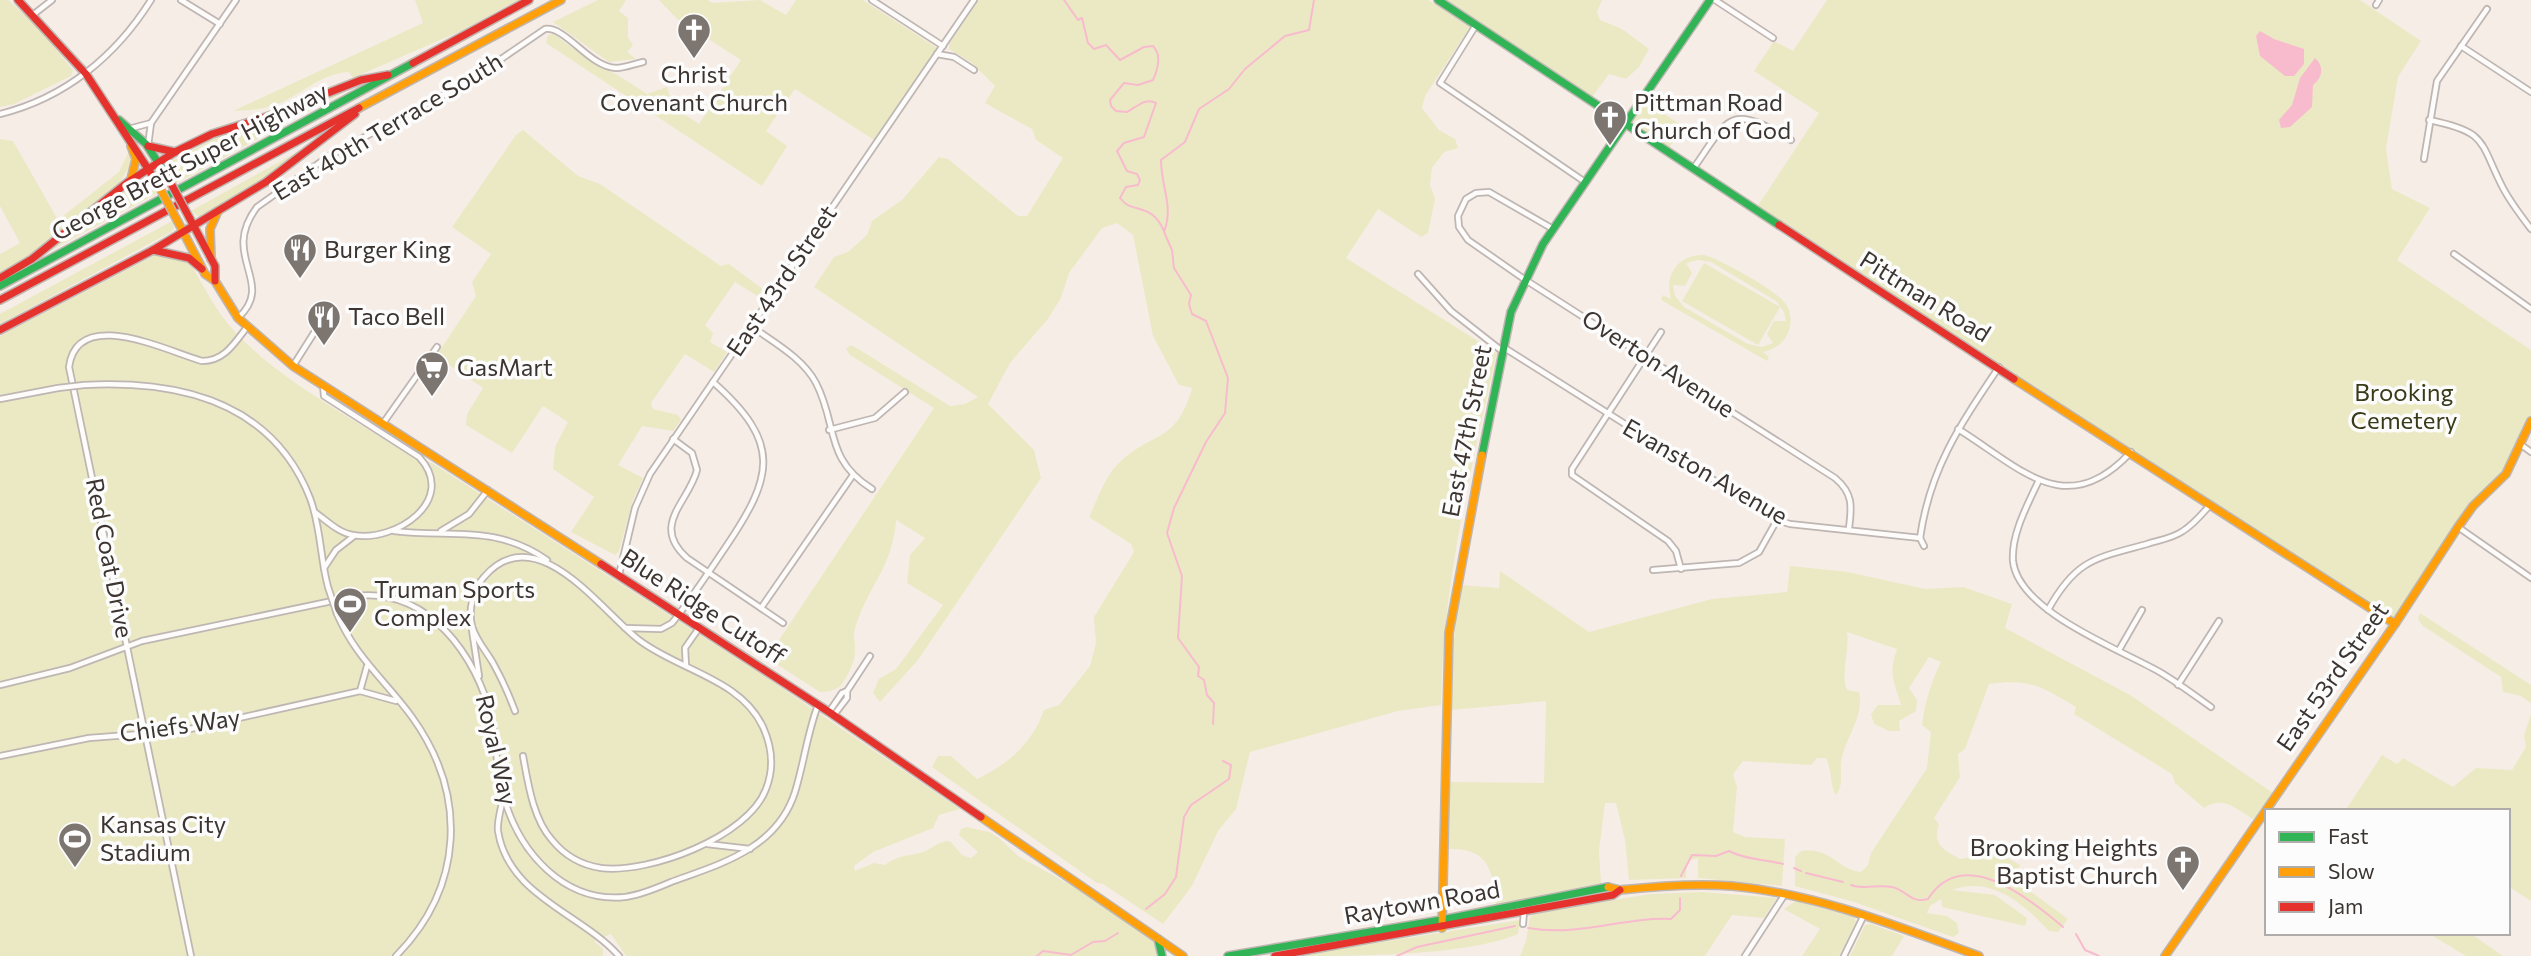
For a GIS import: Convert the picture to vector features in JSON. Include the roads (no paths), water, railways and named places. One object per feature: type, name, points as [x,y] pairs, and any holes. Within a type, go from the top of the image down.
[{"type":"main road","name":"Blue Ridge Cutoff","points":[[18,0],[34,14],[86,74],[118,119],[132,128],[160,162],[216,268],[215,281]]},
{"type":"main road","name":"George Brett Super Highway","points":[[0,286],[529,0]]},
{"type":"main road","points":[[0,330],[153,250],[281,173],[366,104],[561,0]]},
{"type":"main road","name":"Pittman Road","points":[[1438,0],[1692,170],[2395,624]]},
{"type":"main road","name":"East 47th Street","points":[[1441,924],[1449,633],[1457,576],[1502,349],[1524,279],[1553,229],[1712,0]]},
{"type":"main road","points":[[0,278],[32,259],[130,180],[175,152],[214,133],[272,115],[360,80],[398,73]]},
{"type":"main road","name":"George Brett Super Highway","points":[[0,300],[366,104]]},
{"type":"main road","name":"Blue Ridge Cutoff","points":[[118,119],[120,130],[149,169],[202,269],[215,281],[238,318],[293,366],[384,422],[818,705],[1184,956]]},
{"type":"main road","points":[[130,180],[136,159],[131,146]]},
{"type":"main road","points":[[148,146],[175,152]]},
{"type":"main road","points":[[211,259],[210,229],[219,209]]},
{"type":"main road","points":[[153,250],[189,258],[202,269]]},
{"type":"main road","name":"East 53rd Street","points":[[2267,809],[2395,624],[2458,527],[2473,506],[2506,474],[2531,421]]},
{"type":"main road","name":"East 53rd Street","points":[[2165,956],[2265,812]]},
{"type":"main road","name":"Raytown Road","points":[[1275,956],[1441,924],[1525,903],[1613,886],[1620,890],[1706,885],[1785,894],[1864,915],[1979,956]]},
{"type":"main road","name":"Raytown Road","points":[[1228,956],[1524,912],[1614,895],[1620,890]]},
{"type":"main road","points":[[1157,937],[1162,956]]},
{"type":"street","points":[[34,14],[52,0]]},
{"type":"street","points":[[0,114],[30,105],[86,74],[125,39],[151,0]]},
{"type":"street","points":[[181,0],[220,24]]},
{"type":"street","points":[[148,146],[151,123],[236,0]]},
{"type":"street","points":[[872,0],[943,46]]},
{"type":"street","name":"East 43rd Street","points":[[619,575],[640,492],[673,439],[974,0]]},
{"type":"street","points":[[1712,0],[1773,38]]},
{"type":"street","points":[[2424,159],[2437,81],[2487,9]]},
{"type":"street","points":[[1476,25],[1440,83],[1585,182]]},
{"type":"street","name":"East 40th Terrace South","points":[[238,318],[253,294],[242,244],[246,224],[257,207],[329,156],[466,83],[551,29],[558,30],[605,66],[625,67],[643,62]]},
{"type":"street","points":[[2461,46],[2531,92]]},
{"type":"street","points":[[937,54],[954,57],[974,70]]},
{"type":"street","points":[[1692,170],[1723,126],[1737,117],[1749,117],[1791,140]]},
{"type":"street","points":[[2429,120],[2460,127],[2483,144],[2511,203],[2531,229]]},
{"type":"street","points":[[132,128],[151,123]]},
{"type":"street","name":"Overton Avenue","points":[[1553,229],[1489,192],[1476,193],[1462,204],[1458,221],[1464,235],[1524,279],[1845,486],[1852,500],[1849,528]]},
{"type":"street","points":[[2454,254],[2531,309]]},
{"type":"street","name":"Evanston Avenue","points":[[1418,274],[1451,311],[1502,349],[1777,520],[1790,524],[1849,528],[1920,538]]},
{"type":"street","points":[[293,366],[324,317]]},
{"type":"street","points":[[751,326],[809,372],[820,392],[837,454],[853,475],[872,489]]},
{"type":"street","name":"Red Coat Drive","points":[[191,956],[149,745],[144,735],[69,373],[71,358],[86,341],[116,335],[133,338],[202,362],[224,355],[247,327]]},
{"type":"street","points":[[1661,332],[1572,469],[1572,475],[1668,541],[1676,551],[1681,569]]},
{"type":"street","points":[[384,422],[437,348]]},
{"type":"street","points":[[1924,545],[1920,538],[1932,481],[1958,429],[1999,366]]},
{"type":"street","points":[[625,628],[661,629],[669,626],[708,573],[756,499],[763,466],[760,442],[752,421],[713,382]]},
{"type":"street","points":[[0,399],[84,385],[152,384],[194,394],[235,412],[264,432],[291,463],[314,511],[323,569],[347,637],[367,666],[400,702],[428,742],[443,771],[449,798],[451,836],[436,900],[419,929],[396,956]]},
{"type":"street","points":[[323,385],[324,396],[419,457],[431,479],[430,500],[414,518],[393,530]]},
{"type":"street","points":[[829,430],[875,418],[905,392]]},
{"type":"street","points":[[1958,429],[2039,480],[2064,488],[2085,486],[2110,474],[2131,452]]},
{"type":"street","points":[[673,439],[692,453],[697,470],[674,511],[672,534],[682,554],[783,623]]},
{"type":"street","points":[[2520,444],[2531,452]]},
{"type":"street","points":[[761,608],[853,475]]},
{"type":"street","points":[[2039,480],[2018,531],[2013,560],[2022,585],[2048,610],[2211,707]]},
{"type":"street","points":[[440,531],[469,514],[488,490]]},
{"type":"street","points":[[2048,610],[2064,584],[2089,562],[2110,552],[2174,536],[2194,523],[2211,504]]},
{"type":"street","points":[[314,511],[334,527],[354,536]]},
{"type":"street","points":[[1653,570],[1730,566],[1749,559],[1759,552],[1777,520]]},
{"type":"street","points":[[2458,527],[2531,578]]},
{"type":"street","points":[[323,569],[336,550],[354,536],[393,530],[491,535],[533,550],[625,628],[663,656],[721,684],[742,700],[759,719],[769,740],[771,764],[766,789],[760,798],[734,825],[706,844],[681,854],[628,867],[600,868],[577,861],[552,842],[541,822],[523,756]]},
{"type":"street","points":[[480,683],[472,625],[473,597],[488,572],[501,563],[530,558],[551,563]]},
{"type":"street","name":"Royal Way","points":[[0,685],[50,674],[142,641],[374,594],[417,606],[451,636],[480,683],[491,718],[503,798],[525,843],[539,863],[553,877],[590,894],[628,897],[713,867],[750,849],[773,830],[786,813],[794,794],[806,736],[818,705]]},
{"type":"street","points":[[2119,650],[2142,610]]},
{"type":"street","points":[[2178,685],[2219,621]]},
{"type":"street","points":[[472,625],[505,684],[515,711]]},
{"type":"street","points":[[687,667],[685,648],[699,628]]},
{"type":"street","points":[[831,714],[842,693],[848,691],[870,656]]},
{"type":"street","points":[[360,691],[367,666]]},
{"type":"street","name":"Chiefs Way","points":[[0,756],[89,738],[181,731],[360,691],[400,702]]},
{"type":"street","points":[[503,798],[498,829],[517,873],[537,893],[619,956]]},
{"type":"street","points":[[706,844],[750,849]]},
{"type":"street","points":[[1745,956],[1785,894]]},
{"type":"street","points":[[1523,924],[1525,903]]},
{"type":"street","points":[[1844,956],[1864,915]]},
{"type":"waterway","points":[[1064,0],[1078,20],[1082,18],[1088,43],[1094,49],[1106,45],[1120,60],[1144,47],[1153,46],[1158,54],[1153,80],[1138,85],[1124,83],[1110,100],[1116,111],[1127,112],[1145,102],[1156,103],[1144,137],[1124,143],[1117,151],[1127,171],[1137,174],[1140,180],[1138,185],[1126,187],[1120,198],[1130,206],[1148,212],[1164,231]]},
{"type":"waterway","points":[[1213,724],[1214,703],[1207,695],[1204,680],[1198,676],[1199,667],[1178,638],[1182,576],[1167,533],[1174,508],[1206,442],[1225,413],[1228,378],[1206,321],[1192,314],[1189,304],[1191,295],[1174,268],[1172,250],[1164,232],[1168,213],[1161,160],[1185,142],[1199,109],[1229,89],[1245,69],[1285,36],[1309,30],[1314,0]]},
{"type":"waterway","points":[[1146,909],[1165,894],[1176,877],[1184,817],[1191,805],[1229,779],[1231,765],[1223,761]]},
{"type":"waterway","points":[[1681,876],[1692,855],[1716,856],[1729,851],[1749,858],[1783,864]]},
{"type":"waterway","points":[[1794,868],[1801,871]]},
{"type":"waterway","points":[[1806,873],[1843,882]]},
{"type":"waterway","points":[[1851,885],[1892,887],[1922,900],[1928,899],[1942,883],[1959,876],[1977,876],[2015,891],[2063,927]]},
{"type":"waterway","points":[[1528,928],[1583,929],[1671,919],[1680,910],[1680,898]]},
{"type":"waterway","points":[[1397,956],[1417,947],[1515,926]]},
{"type":"waterway","points":[[1037,956],[1043,951],[1071,955],[1093,942],[1105,941],[1118,933]]},
{"type":"waterway","points":[[2076,934],[2085,950],[2099,956]]},
{"type":"place","name":"Christ Covenant Church","points":[[694,60]]},
{"type":"place","name":"Pittman Road Church of God","points":[[1610,147]]},
{"type":"place","name":"Burger King","points":[[300,280]]},
{"type":"place","name":"Taco Bell","points":[[324,347]]},
{"type":"place","name":"GasMart","points":[[432,398]]},
{"type":"place","name":"Truman Sports Complex","points":[[350,634]]},
{"type":"place","name":"Kansas City Stadium","points":[[75,869]]},
{"type":"place","name":"Brooking Heights Baptist Church","points":[[2183,892]]},
{"type":"park label","name":"Brooking Cemetery","points":[[2404,407]]}]
